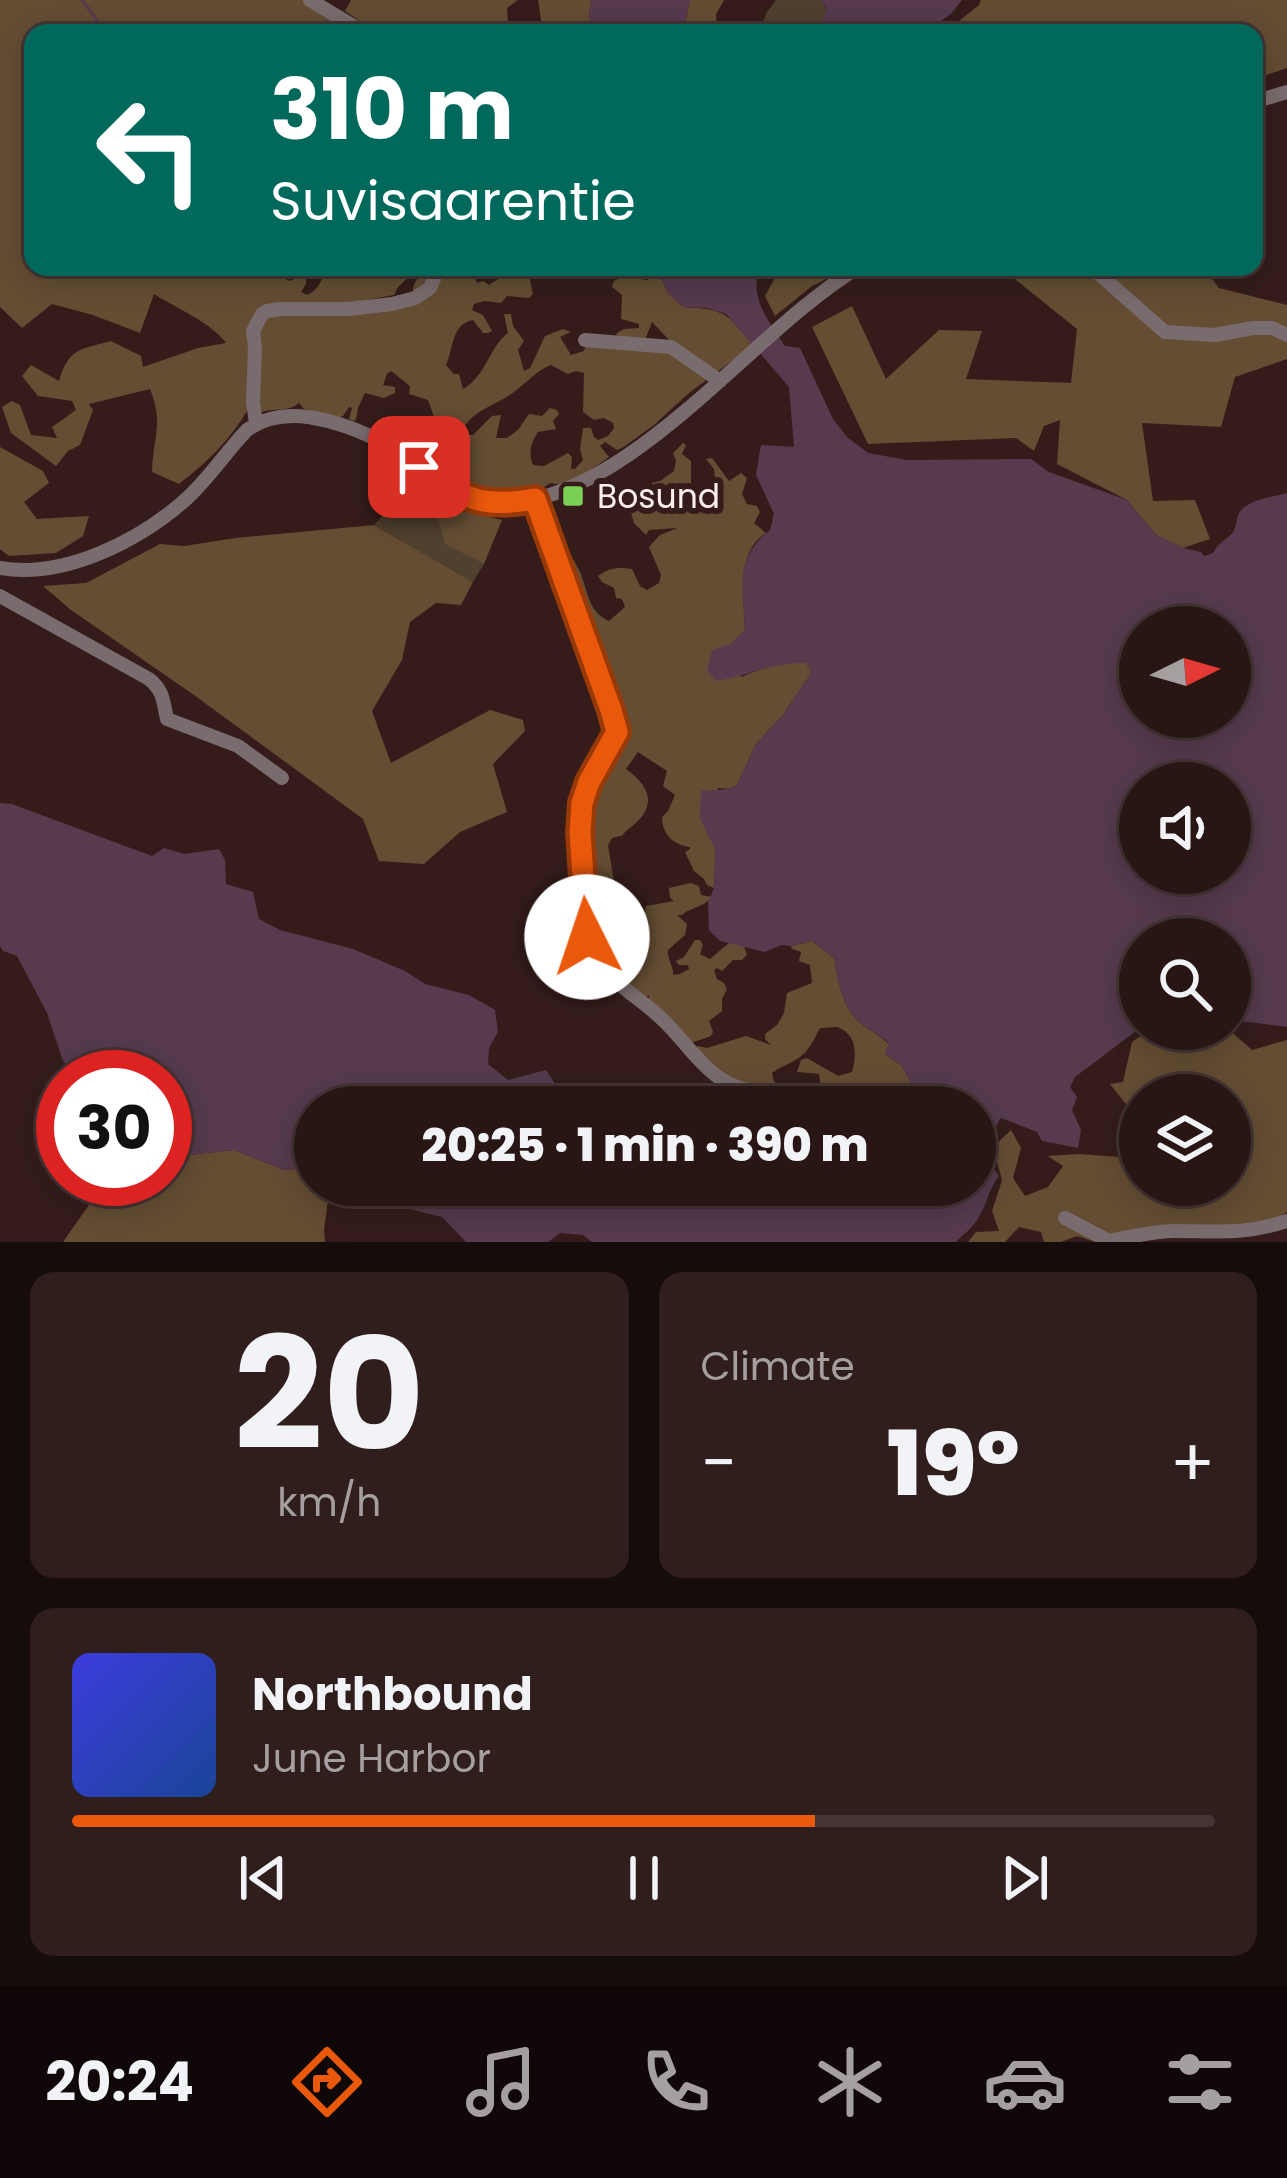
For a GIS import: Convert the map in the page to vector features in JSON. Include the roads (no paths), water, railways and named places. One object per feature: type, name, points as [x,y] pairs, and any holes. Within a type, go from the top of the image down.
[{"type":"street","points":[[310,0],[350,24]]},
{"type":"street","points":[[256,423],[253,331],[262,314],[280,309],[392,304],[424,293],[435,276]]},
{"type":"street","points":[[0,568],[22,570],[67,563],[135,535],[182,502],[256,423],[286,416],[333,423],[374,438],[471,499],[498,504],[562,491],[602,471],[666,425],[848,276]]},
{"type":"street","points":[[1101,276],[1165,332],[1215,335],[1272,328],[1287,335]]},
{"type":"street","points":[[585,340],[671,347],[720,381]]},
{"type":"street","points":[[535,499],[617,732],[584,793],[580,817],[590,949],[601,966],[669,1025],[705,1068],[735,1086]]},
{"type":"street","points":[[0,596],[149,679],[160,688],[167,719],[238,746],[282,778]]},
{"type":"street","points":[[1065,1218],[1109,1241],[1141,1233],[1225,1233],[1287,1221]]},
{"type":"waterway","points":[[82,0],[100,24]]},
{"type":"place","name":"Bosund","points":[[573,496]]}]
